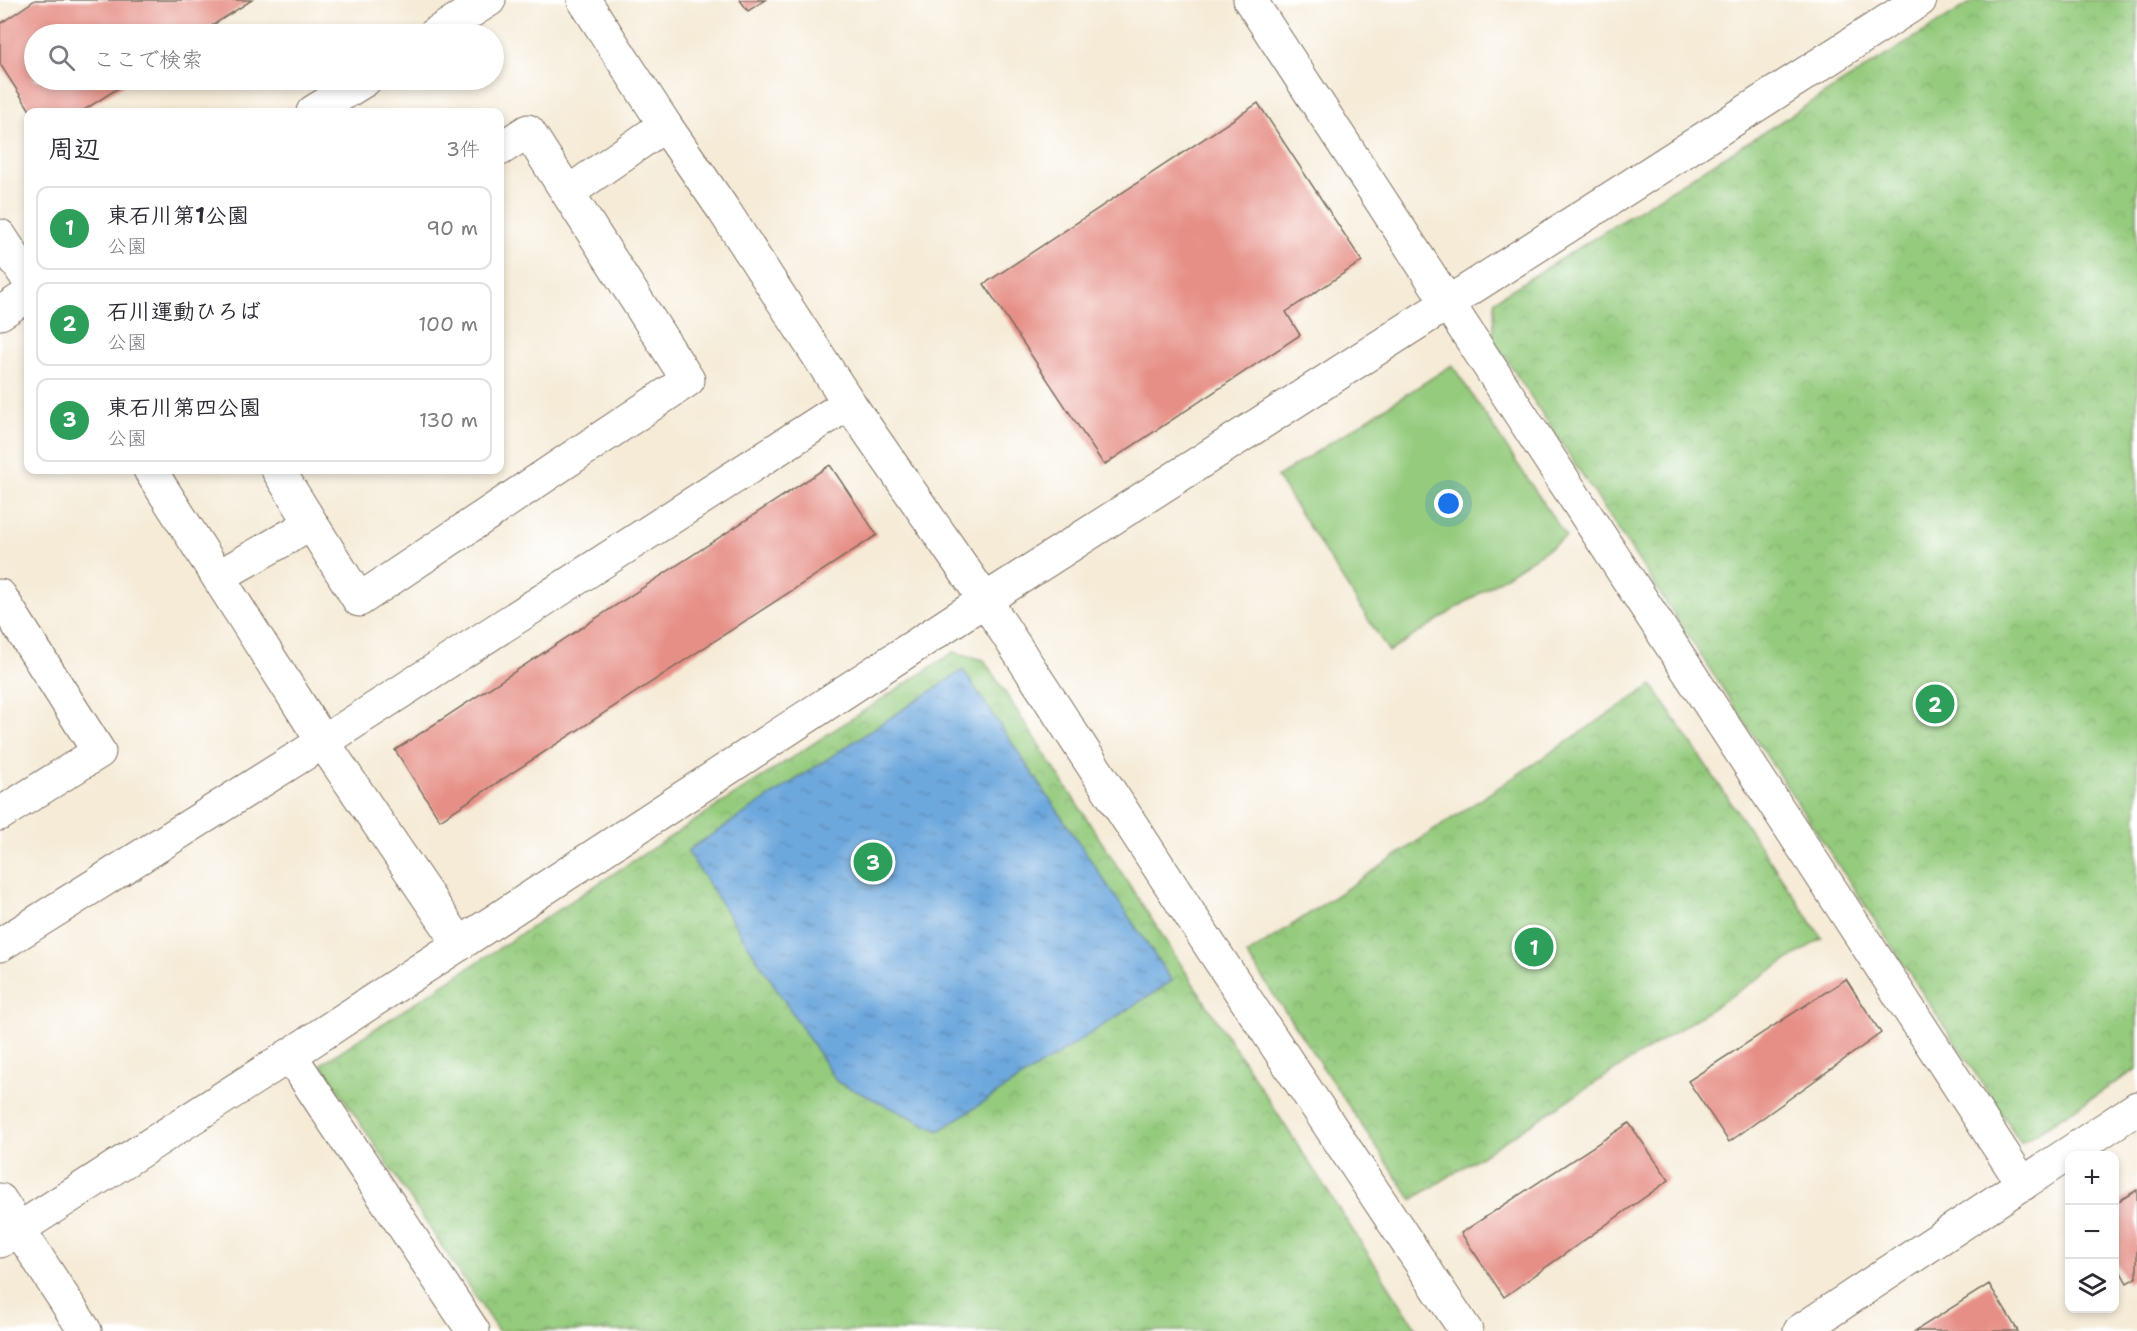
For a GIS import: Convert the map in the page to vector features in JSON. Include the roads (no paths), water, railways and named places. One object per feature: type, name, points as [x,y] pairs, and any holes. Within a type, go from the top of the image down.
[{"type":"street","points":[[451,24],[489,0]]},
{"type":"street","points":[[585,0],[849,403],[985,600],[1211,947],[1466,1331]]},
{"type":"street","points":[[1250,0],[2023,1184]]},
{"type":"street","points":[[9,1235],[290,1055],[985,600],[1920,0]]},
{"type":"street","points":[[320,108],[349,90]]},
{"type":"street","points":[[569,192],[665,125]]},
{"type":"street","points":[[280,474],[359,600],[688,380],[528,131],[504,146]]},
{"type":"street","points":[[0,236],[24,273]]},
{"type":"street","points":[[0,314],[24,298]]},
{"type":"street","points":[[0,945],[323,742],[849,403]]},
{"type":"street","points":[[153,474],[323,742],[460,944]]},
{"type":"street","points":[[218,577],[311,524]]},
{"type":"street","points":[[0,596],[99,752],[0,814]]},
{"type":"street","points":[[290,1055],[473,1331]]},
{"type":"street","points":[[1800,1331],[2137,1108]]},
{"type":"street","points":[[0,1200],[9,1235],[85,1331]]},
{"type":"water","points":[[963,670],[1172,981],[939,1131],[837,1082],[687,851]]},
{"type":"place","name":"石川運動ひろば","points":[[1935,704]]},
{"type":"place","name":"東石川第四公園","points":[[873,862]]},
{"type":"place","name":"東石川第1公園","points":[[1534,947]]}]
